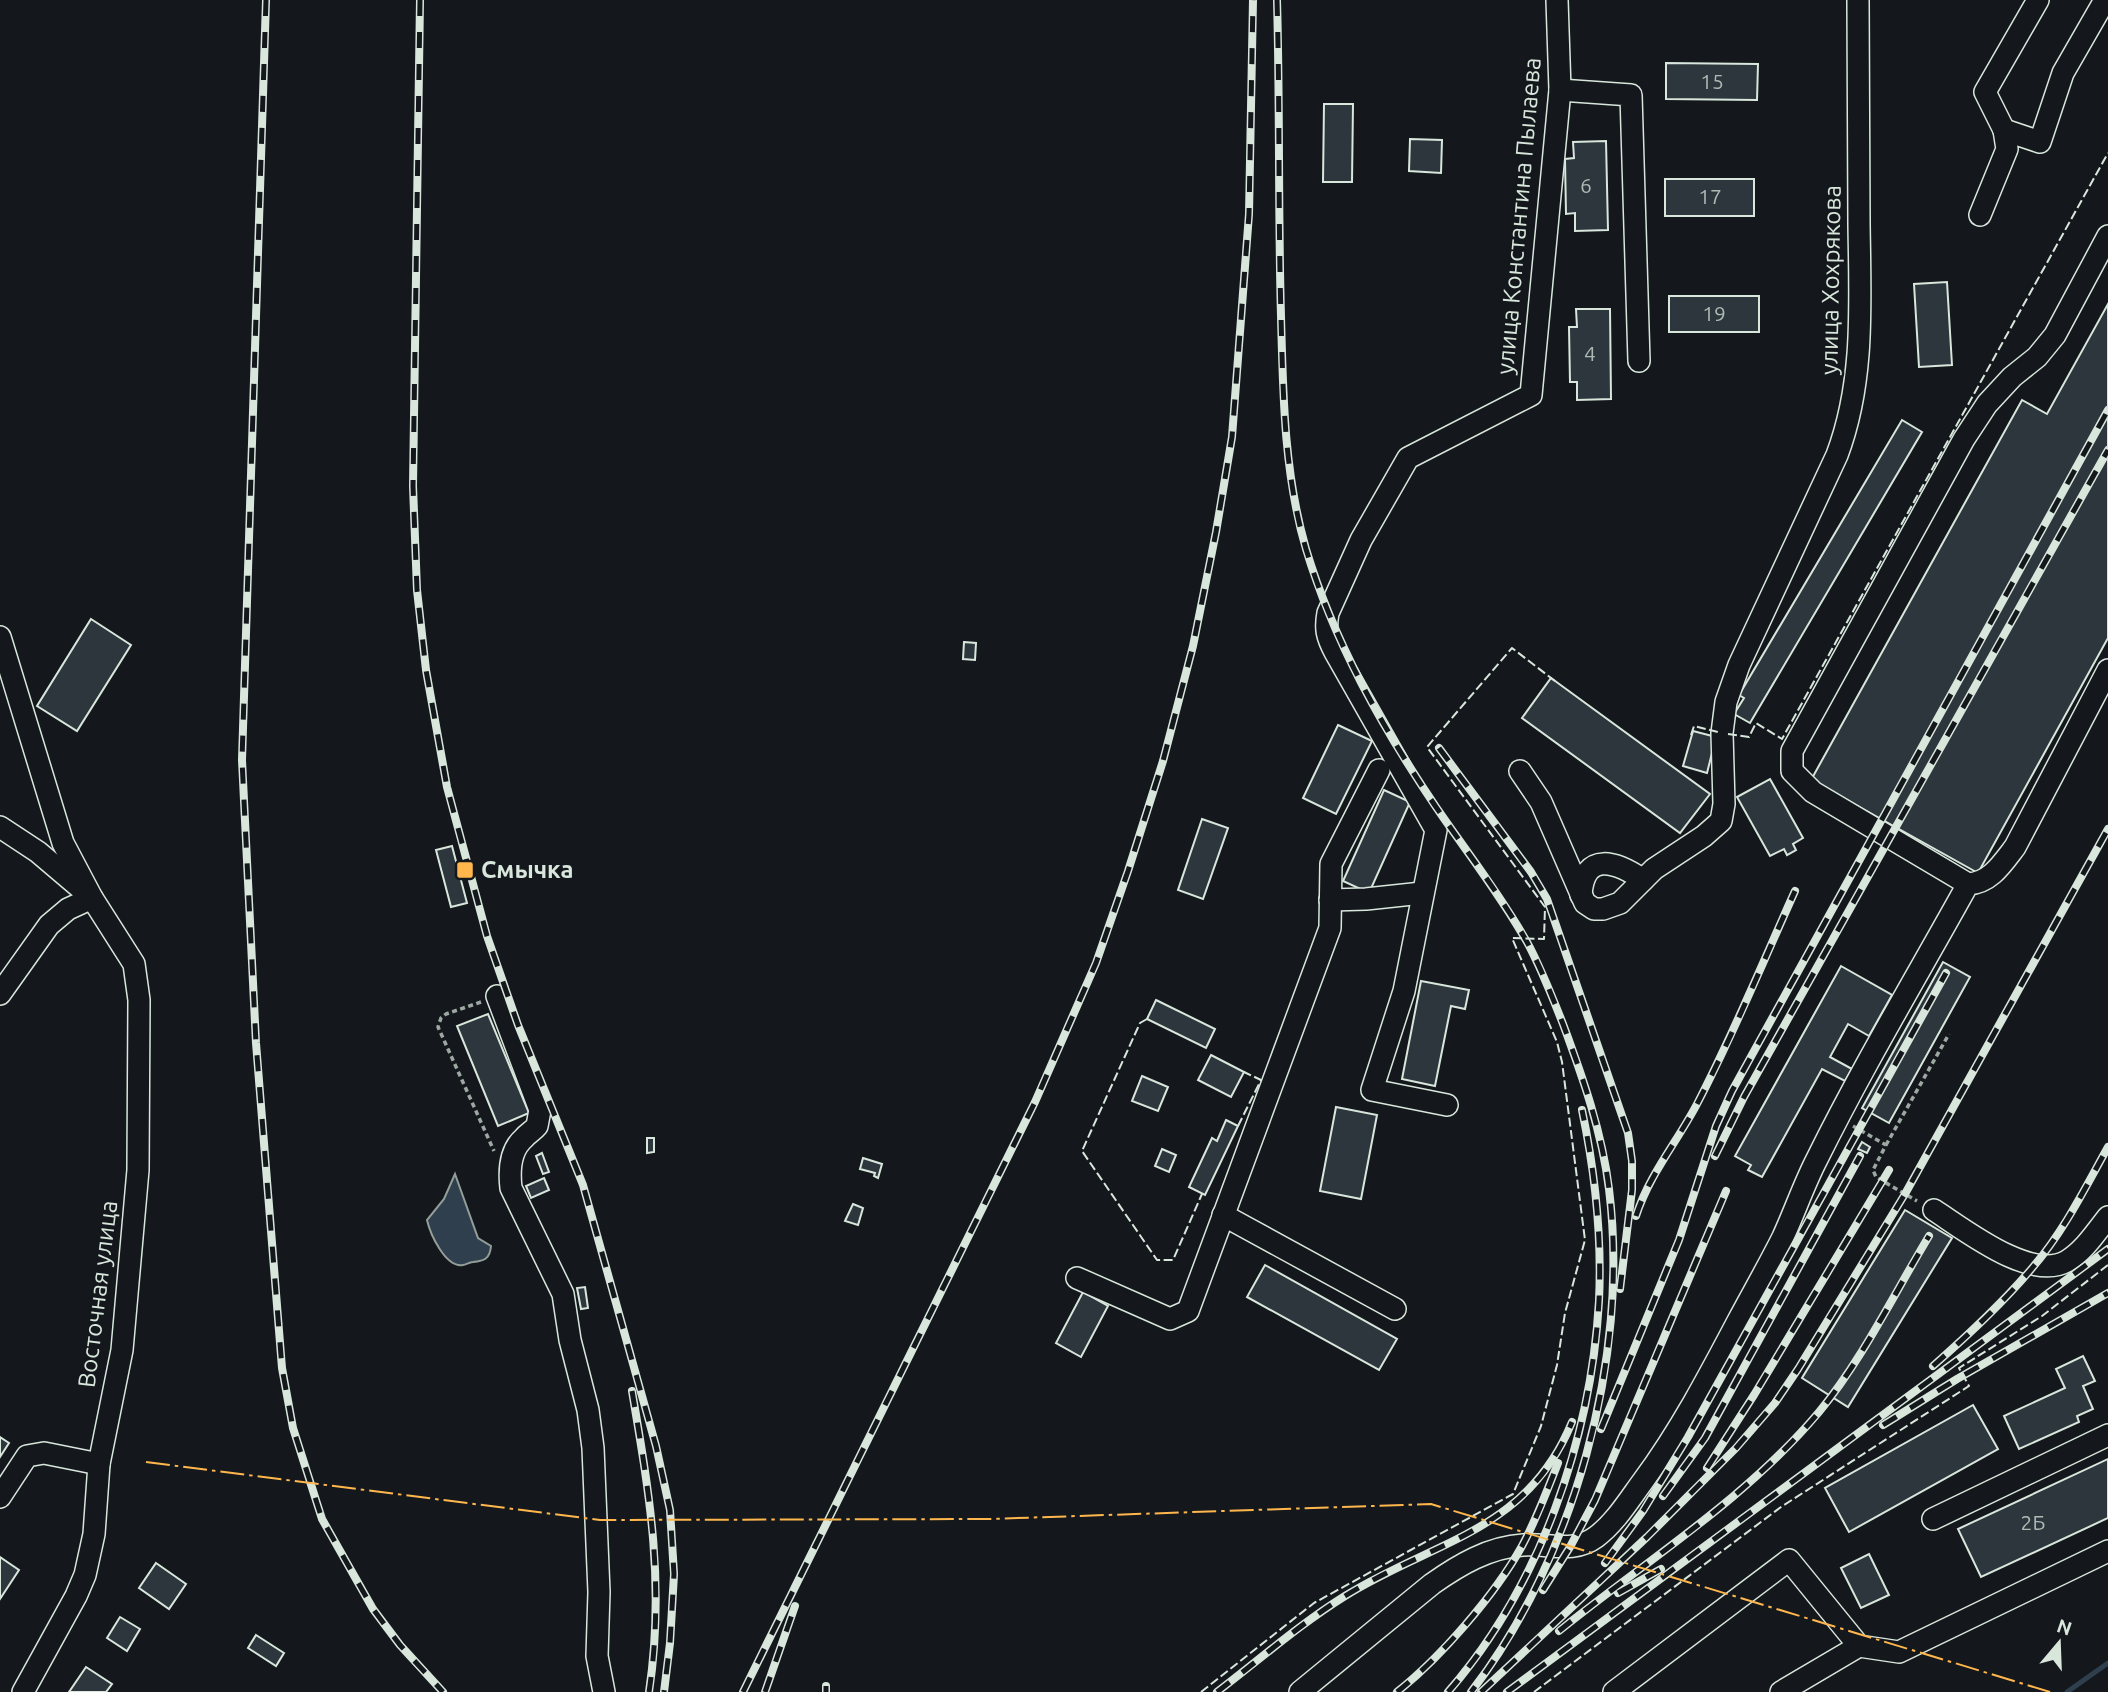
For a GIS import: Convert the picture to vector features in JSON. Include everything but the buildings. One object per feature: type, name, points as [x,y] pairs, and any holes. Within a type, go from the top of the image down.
[{"type":"street","name":"улица Константина Пылаева","points":[[1420,900],[1436,830],[1327,636],[1328,613],[1361,540],[1408,458],[1531,395],[1560,90],[1557,0]]},
{"type":"street","name":"улица Хохрякова","points":[[1643,880],[1654,869],[1704,836],[1721,821],[1724,804],[1722,733],[1726,702],[1739,665],[1823,489],[1846,431],[1853,403],[1860,321],[1858,0]]},
{"type":"street","points":[[1980,215],[2007,149],[2004,130],[1985,92],[2038,0]]},
{"type":"street","points":[[2004,130],[2040,142],[2063,74],[2105,0]]},
{"type":"street","points":[[1560,90],[1631,95],[1639,361]]},
{"type":"street","points":[[2108,236],[2055,335],[2037,357],[2012,377],[1987,404],[1964,439],[1792,751],[1792,771],[1812,792],[1968,884],[1981,884],[2000,868],[2015,847],[2108,670]]},
{"type":"street","points":[[0,637],[36,748],[54,818],[63,843],[92,898]]},
{"type":"street","points":[[1077,1278],[1170,1319],[1188,1311],[1330,928],[1331,864],[1379,770]]},
{"type":"street","points":[[1520,771],[1541,802],[1581,895],[1586,903],[1594,909],[1603,909],[1620,903],[1643,880],[1625,867],[1601,863],[1592,868],[1586,876],[1581,895]]},
{"type":"street","points":[[0,827],[38,852],[92,898]]},
{"type":"street","points":[[1300,1692],[1454,1569],[1477,1557],[1523,1545],[1570,1547],[1594,1539],[1605,1528],[1658,1461],[1694,1405],[1782,1240],[1816,1160],[1968,884]]},
{"type":"street","points":[[0,994],[49,925],[68,909],[92,898]]},
{"type":"street","name":"Восточная улица","points":[[23,1692],[76,1597],[85,1575],[94,1534],[99,1464],[122,1350],[138,1171],[139,1000],[134,964],[92,898]]},
{"type":"street","points":[[1330,900],[1420,900],[1404,990],[1372,1090],[1447,1105]]},
{"type":"street","points":[[497,996],[540,1110],[537,1126],[524,1137],[515,1150],[510,1168],[511,1188],[563,1294],[570,1340],[588,1410],[593,1448],[599,1592],[597,1656],[604,1692]]},
{"type":"street","points":[[1934,1210],[2010,1255],[2035,1265],[2050,1266],[2065,1262],[2078,1252],[2108,1217]]},
{"type":"street","points":[[1223,1214],[1395,1309]]},
{"type":"street","points":[[1933,1519],[2108,1435]]},
{"type":"street","points":[[0,1497],[27,1457],[44,1453],[99,1464]]},
{"type":"street","points":[[1781,1692],[1859,1646],[1899,1652],[2108,1550]]},
{"type":"street","points":[[1614,1692],[1789,1560],[1859,1646]]},
{"type":"path","points":[[495,1152],[438,1027],[441,1018],[446,1014],[497,996]]},
{"type":"path","points":[[1934,1210],[1877,1177],[1873,1170],[1949,1034]]},
{"type":"path","points":[[1839,1117],[1886,1145]]},
{"type":"water","points":[[455,1174],[478,1238],[491,1246],[486,1258],[463,1265],[444,1256],[427,1220],[444,1199]]},
{"type":"waterway","points":[[2067,1692],[2108,1663]]},
{"type":"railway","points":[[266,0],[242,760],[256,1043],[282,1368],[293,1428],[322,1519],[373,1609],[400,1645],[443,1692]]},
{"type":"railway","points":[[420,0],[413,486],[417,590],[426,670],[447,787],[487,936],[518,1025],[583,1185],[656,1446],[670,1510],[674,1574],[664,1692]]},
{"type":"railway","points":[[743,1692],[1035,1102],[1096,963],[1163,761],[1193,646],[1232,437],[1249,214],[1253,0]]},
{"type":"railway","points":[[1277,0],[1284,404],[1293,492],[1306,549],[1317,584],[1361,683],[1397,746],[1506,907],[1537,962],[1563,1024],[1584,1085],[1597,1126],[1609,1189],[1613,1254],[1611,1320],[1602,1387],[1586,1454],[1565,1519],[1539,1581],[1507,1639],[1471,1692]]},
{"type":"railway","points":[[1601,1429],[1679,1240],[1716,1126],[1732,1091],[2108,410]]},
{"type":"railway","points":[[1715,1156],[1744,1097],[2108,450]]},
{"type":"railway","points":[[1439,748],[1531,872],[1547,899],[1628,1133],[1632,1190],[1620,1289]]},
{"type":"railway","points":[[1481,1692],[1647,1537],[1736,1448],[1775,1403],[1905,1194],[2108,829]]},
{"type":"railway","points":[[1636,1216],[1648,1187],[1710,1078],[1795,891]]},
{"type":"railway","points":[[1605,1563],[1643,1511],[1688,1437],[1946,973]]},
{"type":"railway","points":[[1448,1692],[1481,1651],[1534,1559],[1555,1509],[1585,1406],[1599,1301],[1599,1253],[1594,1181],[1582,1110]]},
{"type":"railway","points":[[1933,1366],[1997,1306],[2044,1253],[2074,1209],[2108,1147]]},
{"type":"railway","points":[[1663,1496],[1705,1438],[1860,1156]]},
{"type":"railway","points":[[1707,1468],[1889,1170]]},
{"type":"railway","points":[[1543,1590],[1595,1500],[1726,1191]]},
{"type":"railway","points":[[1559,1631],[1695,1528],[1760,1473],[1790,1443],[1835,1392],[1929,1236]]},
{"type":"railway","points":[[1507,1692],[2108,1249]]},
{"type":"railway","points":[[1883,1425],[1957,1379],[2108,1293]]},
{"type":"railway","points":[[632,1391],[653,1541],[656,1615],[649,1692]]},
{"type":"railway","points":[[1217,1692],[1296,1630],[1345,1596],[1475,1529],[1504,1511],[1530,1488],[1553,1459],[1572,1422]]},
{"type":"railway","points":[[1397,1692],[1448,1644],[1497,1585],[1527,1536],[1558,1463]]},
{"type":"railway","points":[[1618,1593],[1661,1569]]},
{"type":"railway","points":[[765,1692],[795,1606]]},
{"type":"railway","points":[[826,1686],[826,1692]]},
{"type":"fence","points":[[1728,734],[1749,737],[1756,723],[1782,739],[2108,153]]},
{"type":"fence","points":[[1201,1692],[1314,1603],[1513,1494],[1541,1426],[1557,1365],[1565,1313],[1585,1240],[1562,1062],[1557,1042],[1512,938],[1544,939],[1545,907],[1427,747],[1512,648],[1555,681]]},
{"type":"fence","points":[[1691,735],[1694,726],[1718,732]]},
{"type":"fence","points":[[1147,1019],[1140,1023],[1082,1151],[1157,1260],[1173,1260],[1202,1194]]},
{"type":"fence","points":[[1238,1126],[1261,1080],[1244,1072]]},
{"type":"fence","points":[[1534,1692],[1781,1507],[1969,1386],[1959,1368],[2042,1316],[2108,1265]]},
{"type":"power","points":[[146,1462],[600,1520],[989,1519],[1431,1504],[2050,1692]]},
{"type":"place","name":"Смычка","points":[[465,870]]}]
